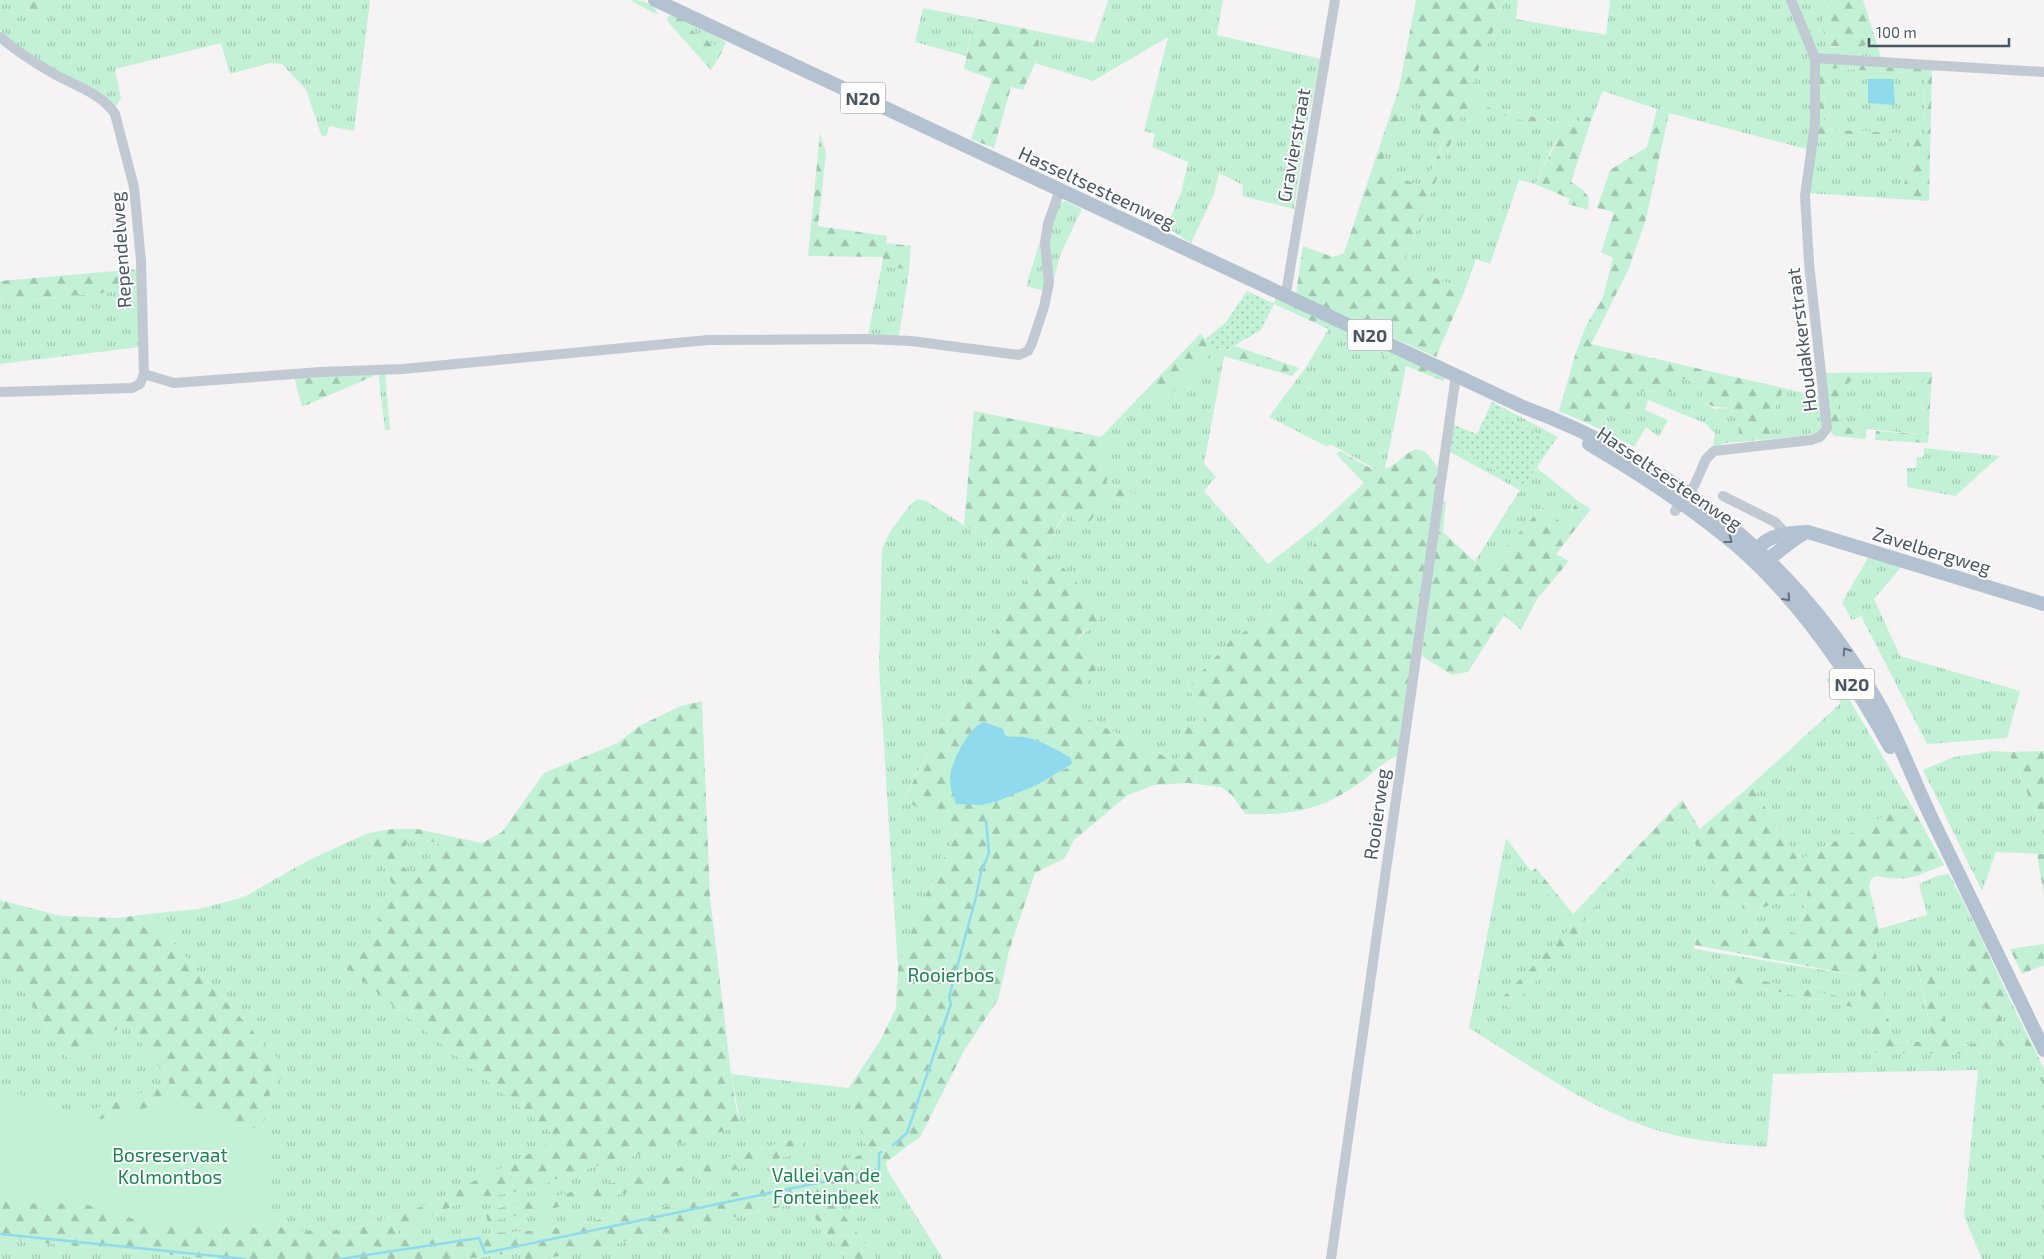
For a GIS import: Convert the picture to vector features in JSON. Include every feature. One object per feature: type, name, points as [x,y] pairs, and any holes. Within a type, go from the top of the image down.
[{"type":"main road","name":"Hasseltsesteenweg","points":[[655,0],[1523,407],[1555,419],[1616,448],[1654,469],[1682,502],[1756,555],[1769,560],[1809,604],[1844,648],[1881,708],[1932,819],[2044,1050]]},
{"type":"main road","name":"Zavelbergweg","points":[[1756,555],[1768,540],[1808,532],[2044,604]]},
{"type":"main road","points":[[1769,560],[1789,536]]},
{"type":"main road","name":"Hasseltsesteenweg","points":[[1756,555],[1807,619],[1831,653],[1885,736],[1932,819]]},
{"type":"street","name":"Gravierstraat","points":[[1284,295],[1287,287],[1335,0]]},
{"type":"street","points":[[1791,0],[1815,58],[2044,72]]},
{"type":"street","name":"Rependelweg","points":[[0,37],[29,59],[98,97],[109,105],[115,114],[134,187],[142,261],[144,374]]},
{"type":"street","name":"Houdakkerstraat","points":[[1682,502],[1706,459],[1714,451],[1812,440],[1820,437],[1827,428],[1809,263],[1805,196],[1813,143],[1815,58]]},
{"type":"street","points":[[0,392],[132,388],[140,384],[144,374],[174,383],[321,372],[403,369],[708,340],[867,339],[911,341],[1019,354],[1028,351],[1044,306],[1049,283],[1046,243],[1048,224],[1060,190]]},
{"type":"street","name":"Rooierweg","points":[[1331,1259],[1456,375]]},
{"type":"street","points":[[1723,496],[1775,522],[1789,536]]},
{"type":"green space","points":[[0,0],[26,0],[29,12],[51,7],[50,0],[370,0],[354,131],[329,126],[327,135],[322,137],[306,90],[282,64],[270,63],[230,74],[221,43],[115,69],[121,98],[115,107],[38,62],[11,41],[0,30]]},
{"type":"green space","points":[[26,0],[50,0],[51,8],[29,12]]},
{"type":"green space","points":[[630,0],[651,5],[658,15]]},
{"type":"green space","points":[[1106,0],[1223,0],[1217,35],[1321,59],[1307,124],[1294,209],[1242,196],[1243,185],[1219,173],[1214,194],[1191,243],[1166,227],[1181,193],[1188,162],[1152,147],[1155,134],[1144,131],[1168,37],[1093,81],[1035,63],[1041,32],[1094,43],[1108,1]]},
{"type":"green space","points":[[1416,0],[1505,0],[1467,99],[1492,109],[1489,114],[1464,109],[1403,265],[1465,290],[1436,357],[1296,294],[1303,246],[1333,257],[1344,253],[1399,88]],"holes":[[[1407,97],[1422,103],[1419,115],[1421,125],[1436,136],[1446,136],[1424,187],[1379,170]]]},
{"type":"green space","points":[[1505,0],[1518,0],[1516,19],[1606,35],[1610,0],[1787,0],[1810,57],[1812,73],[1810,150],[1669,113],[1603,91],[1592,118],[1581,116],[1578,128],[1505,109],[1504,115],[1563,131],[1554,144],[1535,184],[1519,180],[1490,264],[1476,259],[1465,290],[1403,265],[1464,109],[1489,114],[1491,109],[1466,99]]},
{"type":"green space","points":[[1793,0],[1832,0],[1826,9],[1831,47],[1870,45],[1876,41],[1881,57],[1821,54],[1816,51]]},
{"type":"green space","points":[[1832,0],[1863,0],[1876,41],[1861,47],[1827,46],[1822,17]]},
{"type":"green space","points":[[923,8],[974,18],[966,56],[915,42]]},
{"type":"green space","points":[[671,15],[693,24],[690,30],[723,50],[711,70],[668,22],[667,17]]},
{"type":"green space","points":[[974,18],[1041,32],[1035,63],[1023,90],[1011,87],[994,148],[971,139],[992,79],[964,69]]},
{"type":"green space","points":[[693,24],[726,42],[723,50],[690,30]]},
{"type":"green space","points":[[1818,61],[1932,69],[1929,201],[1900,199],[1906,177],[1910,142],[1817,136]],"holes":[[[1825,68],[1925,74],[1924,135],[1824,129]]]},
{"type":"green space","points":[[1825,68],[1925,74],[1924,135],[1824,129]]},
{"type":"green space","points":[[1407,97],[1422,103],[1419,114],[1446,135],[1424,187],[1379,170]]},
{"type":"green space","points":[[1504,109],[1578,128],[1581,116],[1592,118],[1571,182],[1583,190],[1589,198],[1588,210],[1568,204],[1570,199],[1535,184],[1562,131],[1503,115]]},
{"type":"green space","points":[[1657,109],[1669,113],[1646,219],[1629,268],[1591,344],[1783,388],[1780,400],[1777,400],[1770,439],[1726,443],[1726,438],[1739,436],[1738,419],[1730,408],[1711,406],[1703,397],[1702,383],[1678,378],[1675,392],[1634,391],[1628,409],[1612,408],[1598,428],[1559,411],[1576,352],[1586,326],[1603,297],[1613,258],[1601,252],[1614,212],[1597,208],[1610,170],[1647,147]]},
{"type":"green space","points":[[820,133],[826,153],[818,226],[887,236],[886,243],[911,246],[909,270],[882,265],[883,257],[808,256]]},
{"type":"green space","points":[[1817,136],[1910,142],[1906,177],[1900,199],[1808,193]]},
{"type":"green space","points":[[1065,201],[1082,209],[1060,255],[1052,287],[1051,236],[1060,203]]},
{"type":"green space","points":[[1045,225],[1045,291],[1026,286]]},
{"type":"green space","points":[[882,265],[909,270],[899,336],[868,335]]},
{"type":"green space","points":[[139,269],[139,289],[0,303],[0,281]]},
{"type":"green space","points":[[139,289],[140,347],[0,364],[0,303]]},
{"type":"green space","points":[[1247,291],[1274,304],[1261,330],[1225,351],[1216,348],[1206,339],[1226,322]]},
{"type":"green space","points":[[1276,297],[1445,377],[1443,381],[1406,366],[1403,382],[1383,371],[1387,356],[1274,304]]},
{"type":"green space","points":[[1329,328],[1388,357],[1383,371],[1403,382],[1385,469],[1377,470],[1330,444],[1328,447],[1269,417],[1308,364]]},
{"type":"green space","points":[[1200,334],[1216,348],[1165,401],[1148,388]]},
{"type":"green space","points":[[1235,346],[1299,368],[1292,376],[1223,356],[1225,351]]},
{"type":"green space","points":[[1216,348],[1225,351],[1204,464],[1216,477],[1204,491],[1268,564],[1322,522],[1297,593],[1270,615],[1229,642],[1188,687],[1204,716],[1204,722],[1181,735],[1186,746],[1185,752],[1174,761],[1069,710],[1102,660],[1075,643],[1097,621],[1103,612],[1043,552],[1066,512],[1109,495],[1131,505],[1135,494],[1106,483],[1099,459],[1111,440],[1101,437],[1148,388],[1165,401]]},
{"type":"green space","points":[[378,371],[385,371],[390,430],[385,430]]},
{"type":"green space","points":[[1932,372],[1928,443],[1875,440],[1876,431],[1922,434],[1923,378],[1857,377],[1850,381],[1838,399],[1837,413],[1843,427],[1866,429],[1866,439],[1835,436],[1831,433],[1823,373]]},
{"type":"green space","points":[[378,374],[302,407],[294,376]]},
{"type":"green space","points":[[1857,377],[1923,378],[1922,434],[1843,427],[1839,420],[1836,405],[1840,392],[1850,381]]},
{"type":"green space","points":[[1677,378],[1702,383],[1706,404],[1714,409],[1730,408],[1738,419],[1739,436],[1726,438],[1726,443],[1713,447],[1715,433],[1705,423],[1648,400],[1645,410],[1668,420],[1659,437],[1646,427],[1634,447],[1598,428],[1612,408],[1634,391],[1675,392]]},
{"type":"green space","points":[[1783,388],[1821,397],[1823,424],[1817,433],[1770,439],[1777,400],[1780,400]]},
{"type":"green space","points":[[1492,402],[1504,408],[1501,414],[1554,442],[1524,486],[1449,445],[1452,424],[1477,434]]},
{"type":"green space","points":[[1504,408],[1558,437],[1554,442],[1501,414]]},
{"type":"green space","name":"Rooierbos","points":[[974,411],[1112,439],[1099,459],[1112,463],[1106,483],[1136,494],[1131,505],[1109,495],[1085,528],[1065,512],[1043,552],[1060,564],[1103,612],[1096,625],[1084,631],[1075,642],[1102,660],[1069,710],[1174,761],[1185,752],[1186,746],[1181,735],[1186,727],[1194,728],[1204,722],[1204,716],[1188,687],[1230,641],[1270,615],[1297,593],[1322,522],[1364,483],[1336,454],[1340,451],[1365,465],[1379,470],[1388,468],[1409,452],[1423,451],[1430,457],[1439,471],[1399,755],[1346,792],[1319,805],[1293,812],[1245,814],[1232,795],[1221,787],[1188,783],[1154,785],[1128,795],[1074,840],[1065,858],[1035,873],[1009,951],[998,1000],[965,1049],[920,1137],[886,1162],[888,1171],[877,1174],[862,1136],[848,1089],[880,1041],[896,1008],[898,969],[922,903],[956,833],[904,799],[943,724],[1035,565],[964,525]],"holes":[[[984,722],[1011,738],[1024,737],[1042,743],[1071,758],[1067,768],[1050,775],[1037,785]]]},
{"type":"green space","points":[[1449,445],[1524,486],[1537,468],[1578,501],[1562,523],[1542,507],[1485,572],[1475,561],[1520,490],[1448,451]]},
{"type":"green space","points":[[1924,448],[2000,456],[1955,496],[1907,487],[1907,468],[1916,468],[1917,457],[1923,457]]},
{"type":"green space","points":[[918,499],[926,501],[1035,565],[943,724],[904,798],[956,833],[922,903],[898,969],[879,668],[882,549],[891,530],[911,504]]},
{"type":"green space","points":[[1441,500],[1446,501],[1443,532],[1485,571],[1542,507],[1562,523],[1578,501],[1591,509],[1556,554],[1569,561],[1537,599],[1521,630],[1504,615],[1468,672],[1452,675],[1422,656]]},
{"type":"green space","points":[[1868,558],[1902,566],[1874,599],[1900,656],[2020,691],[2007,738],[1927,744],[1861,616],[1852,620],[1842,602]]},
{"type":"green space","points":[[1835,675],[1910,803],[1798,860],[1751,785],[1841,703],[1826,679]]},
{"type":"green space","name":"Vallei van de Fonteinbeek","points":[[702,701],[710,897],[731,1074],[736,1108],[742,1126],[572,1173],[531,1189],[466,1200],[398,1231],[396,1239],[544,1230],[677,1205],[806,1176],[805,1167],[862,1155],[861,1172],[866,1191],[835,1203],[876,1259],[846,1259],[803,1202],[545,1259],[521,1259],[519,1252],[465,1259],[215,1259],[0,1239],[0,1092],[69,1118],[170,1083],[127,1022],[70,1062],[0,955],[0,900],[61,916],[118,918],[147,914],[287,1069],[270,1094],[266,1108],[251,1218],[298,1231],[348,1231],[426,1205],[559,1139],[347,968],[381,917],[375,909],[393,886],[368,833],[393,829],[417,829],[482,843],[502,832],[544,773],[618,743],[639,726],[681,706]],"holes":[[[411,835],[440,844],[416,880],[398,861]]]},
{"type":"green space","points":[[1993,751],[2008,752],[2044,828],[2044,854],[1996,852],[1982,891],[1923,770],[1954,757]]},
{"type":"green space","points":[[2044,751],[2044,828],[2008,752]]},
{"type":"green space","points":[[1751,785],[1798,860],[1910,803],[1944,865],[1911,877],[1876,876],[1871,879],[1869,887],[1879,929],[1874,945],[1893,1043],[1933,1041],[1917,964],[1930,961],[1952,1045],[1979,1044],[1979,1054],[1874,1053],[1866,1010],[1706,977],[1707,969],[1861,1001],[1860,976],[1695,945],[1696,934],[1747,944],[1751,922],[1798,934],[1809,886],[1771,905],[1748,912],[1743,900],[1727,904],[1680,815],[1579,923],[1581,932],[1511,1009],[1499,1001],[1572,926],[1531,872],[1536,868],[1573,914],[1682,800],[1700,829]]},
{"type":"green space","points":[[1680,815],[1727,904],[1743,900],[1748,912],[1771,905],[1809,885],[1798,934],[1751,922],[1747,944],[1696,934],[1694,949],[1860,976],[1861,1002],[1707,969],[1706,977],[1866,1010],[1874,1053],[1978,1044],[1952,1045],[1917,965],[1933,1041],[1893,1043],[1876,957],[1874,945],[1879,929],[1927,915],[1919,884],[1937,876],[1949,874],[1978,931],[1957,942],[2003,1052],[2012,1049],[1996,1004],[2009,998],[2025,1030],[2019,1032],[2044,1087],[2044,1259],[1982,1259],[1964,1216],[1978,1070],[1773,1074],[1767,1147],[1691,1139],[1639,1124],[1588,1101],[1469,1028],[1506,838],[1573,926],[1499,1001],[1581,933],[1579,923]]},
{"type":"green space","points":[[368,833],[393,886],[375,909],[382,917],[348,968],[560,1139],[426,1205],[347,1231],[298,1231],[251,1218],[266,1108],[270,1094],[287,1069],[147,914],[199,909],[244,897],[309,860]]},
{"type":"green space","points":[[411,835],[440,844],[416,881],[398,861]]},
{"type":"green space","points":[[2037,854],[2044,854],[2044,895]]},
{"type":"green space","points":[[1978,931],[2009,998],[1996,1004],[2012,1049],[2003,1052],[1957,942]]},
{"type":"green space","points":[[2044,944],[2044,965],[2022,974],[2010,949]]},
{"type":"green space","points":[[0,955],[70,1062],[127,1022],[170,1083],[69,1118],[0,1092]]},
{"type":"green space","points":[[2025,1030],[2044,1069],[2044,1087],[2019,1032]]},
{"type":"green space","points":[[731,1074],[848,1088],[862,1136],[877,1174],[888,1171],[943,1259],[876,1259],[835,1203],[865,1191],[861,1172],[861,1156],[805,1168],[806,1176],[677,1205],[544,1230],[396,1240],[398,1231],[466,1200],[531,1189],[572,1173],[741,1126]],"holes":[[[795,1139],[798,1153],[752,1166],[738,1155]]]},
{"type":"green space","name":"Bosreservaat Kolmontbos","points":[[0,1088],[97,1120],[173,1101],[269,1133],[268,1228],[154,1225],[78,1202],[44,1205],[0,1198]]},
{"type":"green space","points":[[795,1139],[802,1140],[804,1144],[798,1153],[752,1166],[488,1222],[486,1214],[491,1210],[738,1155]]},
{"type":"green space","points":[[803,1202],[846,1259],[545,1259]]},
{"type":"green space","points":[[0,1239],[215,1259],[0,1259]]},
{"type":"green space","points":[[519,1252],[521,1259],[465,1259]]},
{"type":"water","points":[[1868,79],[1893,79],[1895,105],[1868,103]]},
{"type":"water","points":[[984,722],[1003,729],[1005,735],[1037,740],[1071,758],[1072,764],[1037,785],[998,801],[981,805],[956,804],[950,784],[956,756],[966,738],[978,725]]},
{"type":"waterway","points":[[893,1145],[907,1133],[951,1004],[949,997],[981,872],[989,853],[986,821]]},
{"type":"waterway","points":[[340,1259],[479,1238],[485,1253],[879,1170],[879,1154],[881,1152]]},
{"type":"waterway","points":[[0,1234],[245,1259]]}]
